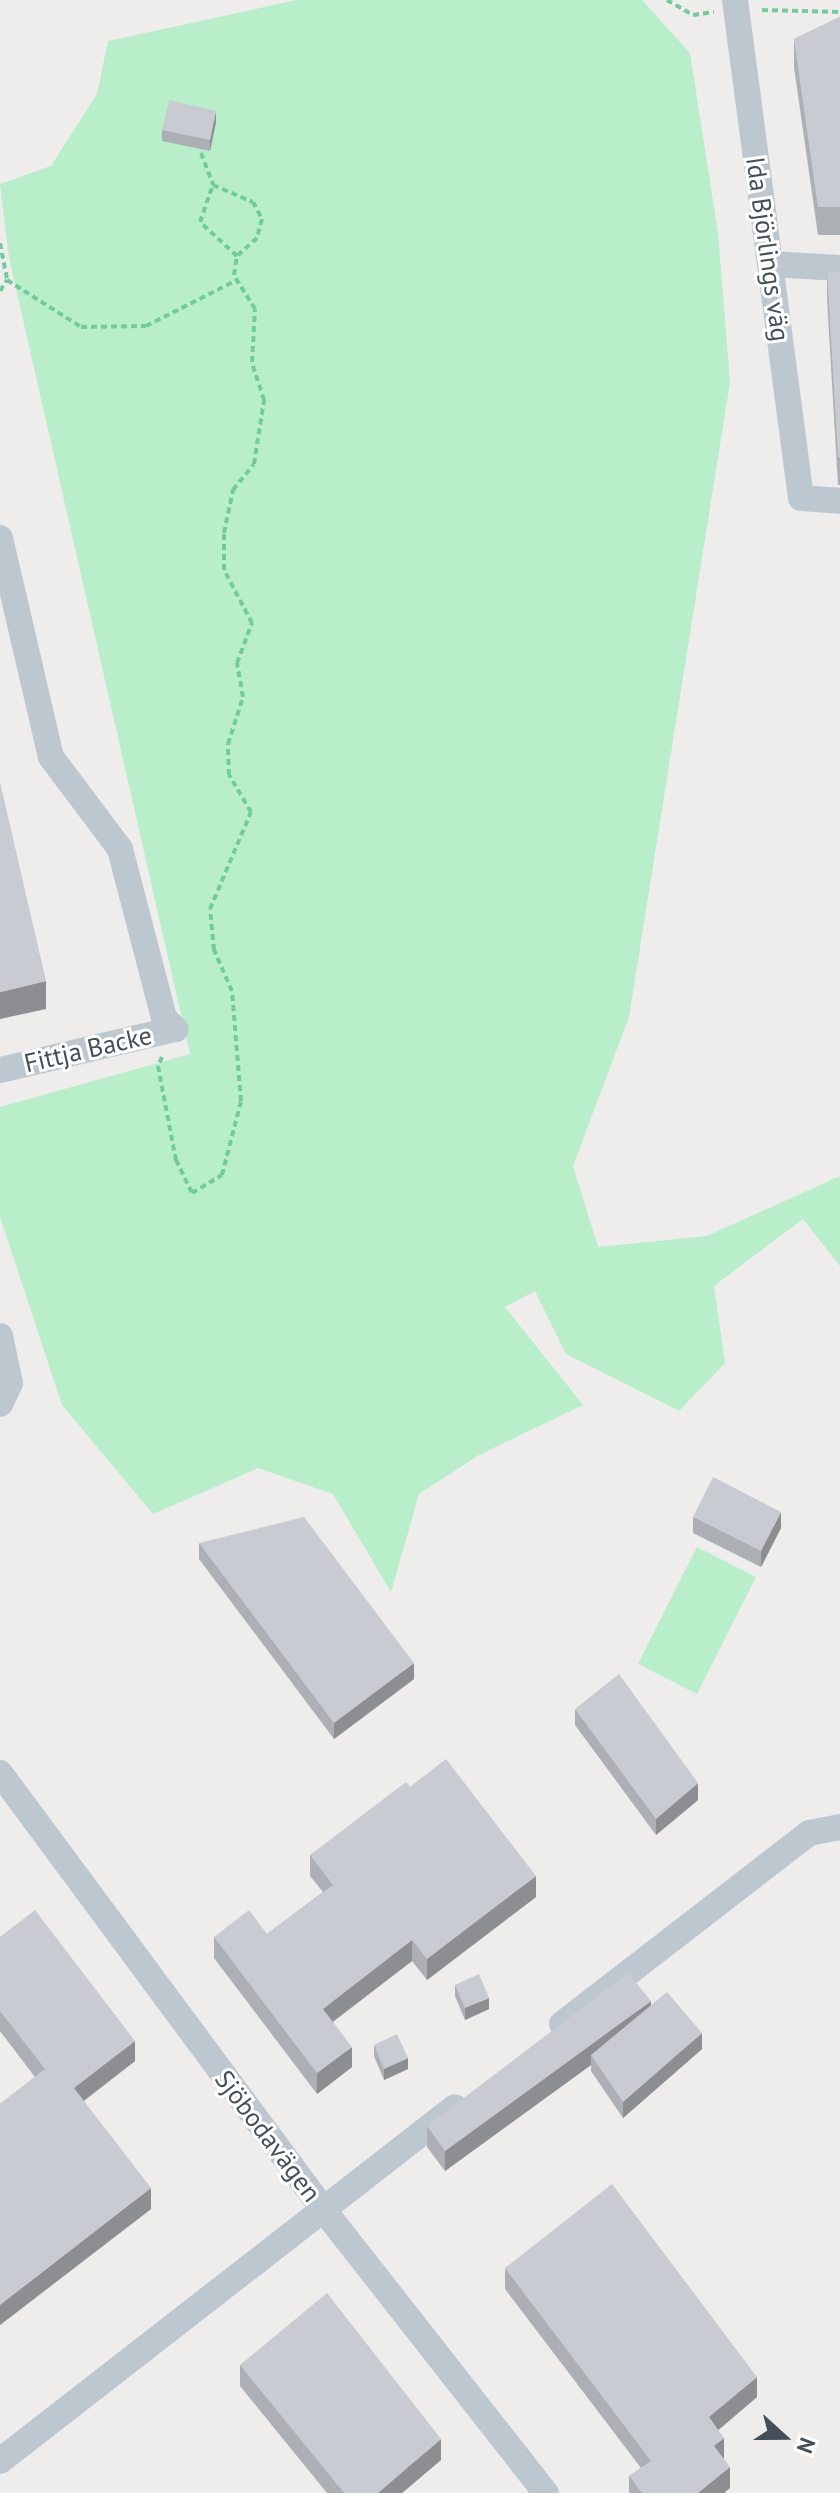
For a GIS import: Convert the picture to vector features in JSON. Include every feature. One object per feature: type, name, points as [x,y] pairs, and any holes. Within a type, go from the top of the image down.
[{"type":"street","name":"Ida Björlings väg","points":[[735,0],[801,498],[840,501]]},
{"type":"street","points":[[770,264],[840,268]]},
{"type":"street","points":[[0,538],[51,757],[120,849],[164,1018],[175,1029]]},
{"type":"street","name":"Fittja Backe","points":[[0,1070],[175,1029]]},
{"type":"street","points":[[0,1336],[10,1383],[0,1404]]},
{"type":"street","name":"Sjöbodavägen","points":[[4,1788],[323,2209],[546,2493]]},
{"type":"street","points":[[535,2045],[809,1833],[840,1827]]},
{"type":"street","points":[[0,2461],[472,2093]]},
{"type":"path","points":[[175,1029],[158,1066],[176,1160],[192,1193],[222,1175],[241,1101],[232,991],[214,950],[210,909],[251,812],[229,775],[228,744],[243,697],[237,663],[252,623],[224,570],[224,533],[233,490],[254,464],[264,400],[252,362],[255,309],[237,280],[237,256],[200,222],[213,185],[201,153]]},
{"type":"path","points":[[213,185],[253,202],[262,219],[257,238],[237,256]]},
{"type":"path","points":[[0,243],[7,280],[0,291]]},
{"type":"path","points":[[7,280],[81,327],[146,326],[237,280]]},
{"type":"green space","points":[[297,0],[642,0],[690,53],[718,233],[730,382],[629,1017],[573,1166],[598,1247],[707,1236],[840,1176],[840,1266],[803,1219],[714,1286],[725,1363],[679,1411],[566,1354],[535,1291],[505,1307],[583,1405],[479,1455],[419,1494],[391,1592],[333,1494],[258,1468],[153,1514],[62,1405],[0,1217],[0,1107],[190,1054],[9,258],[0,184],[51,166],[97,94],[108,41]]},
{"type":"green space","points":[[697,1547],[756,1577],[697,1694],[638,1664]]},
{"type":"building","points":[[840,17],[840,207],[818,207],[794,39]]},
{"type":"building","points":[[169,100],[216,111],[210,140],[162,130]]},
{"type":"building","points":[[840,271],[840,457],[838,457],[827,272]]},
{"type":"building","points":[[0,782],[46,981],[0,992]]},
{"type":"building","points":[[713,1477],[781,1512],[761,1551],[693,1517]]},
{"type":"building","points":[[304,1517],[414,1663],[334,1723],[199,1543]]},
{"type":"building","points":[[619,1674],[698,1783],[656,1819],[575,1709]]},
{"type":"building","points":[[446,1759],[536,1876],[427,1959],[412,1940],[323,2009],[352,2047],[317,2073],[214,1937],[249,1910],[267,1934],[333,1885],[310,1855],[406,1782],[410,1787]]},
{"type":"building","points":[[35,1910],[135,2041],[74,2088],[151,2188],[0,2305],[0,2104],[45,2069],[0,2011],[0,1937]]},
{"type":"building","points":[[628,1973],[651,2001],[445,2151],[427,2126]]},
{"type":"building","points":[[479,1974],[489,1998],[465,2008],[455,1985]]},
{"type":"building","points":[[667,1992],[702,2033],[623,2102],[591,2055]]},
{"type":"building","points":[[397,2034],[408,2058],[384,2069],[374,2045]]},
{"type":"building","points":[[612,2184],[757,2377],[709,2417],[724,2438],[714,2446],[730,2467],[698,2493],[642,2493],[629,2476],[651,2461],[505,2268]]},
{"type":"building","points":[[327,2293],[441,2439],[378,2493],[344,2493],[240,2365]]}]
